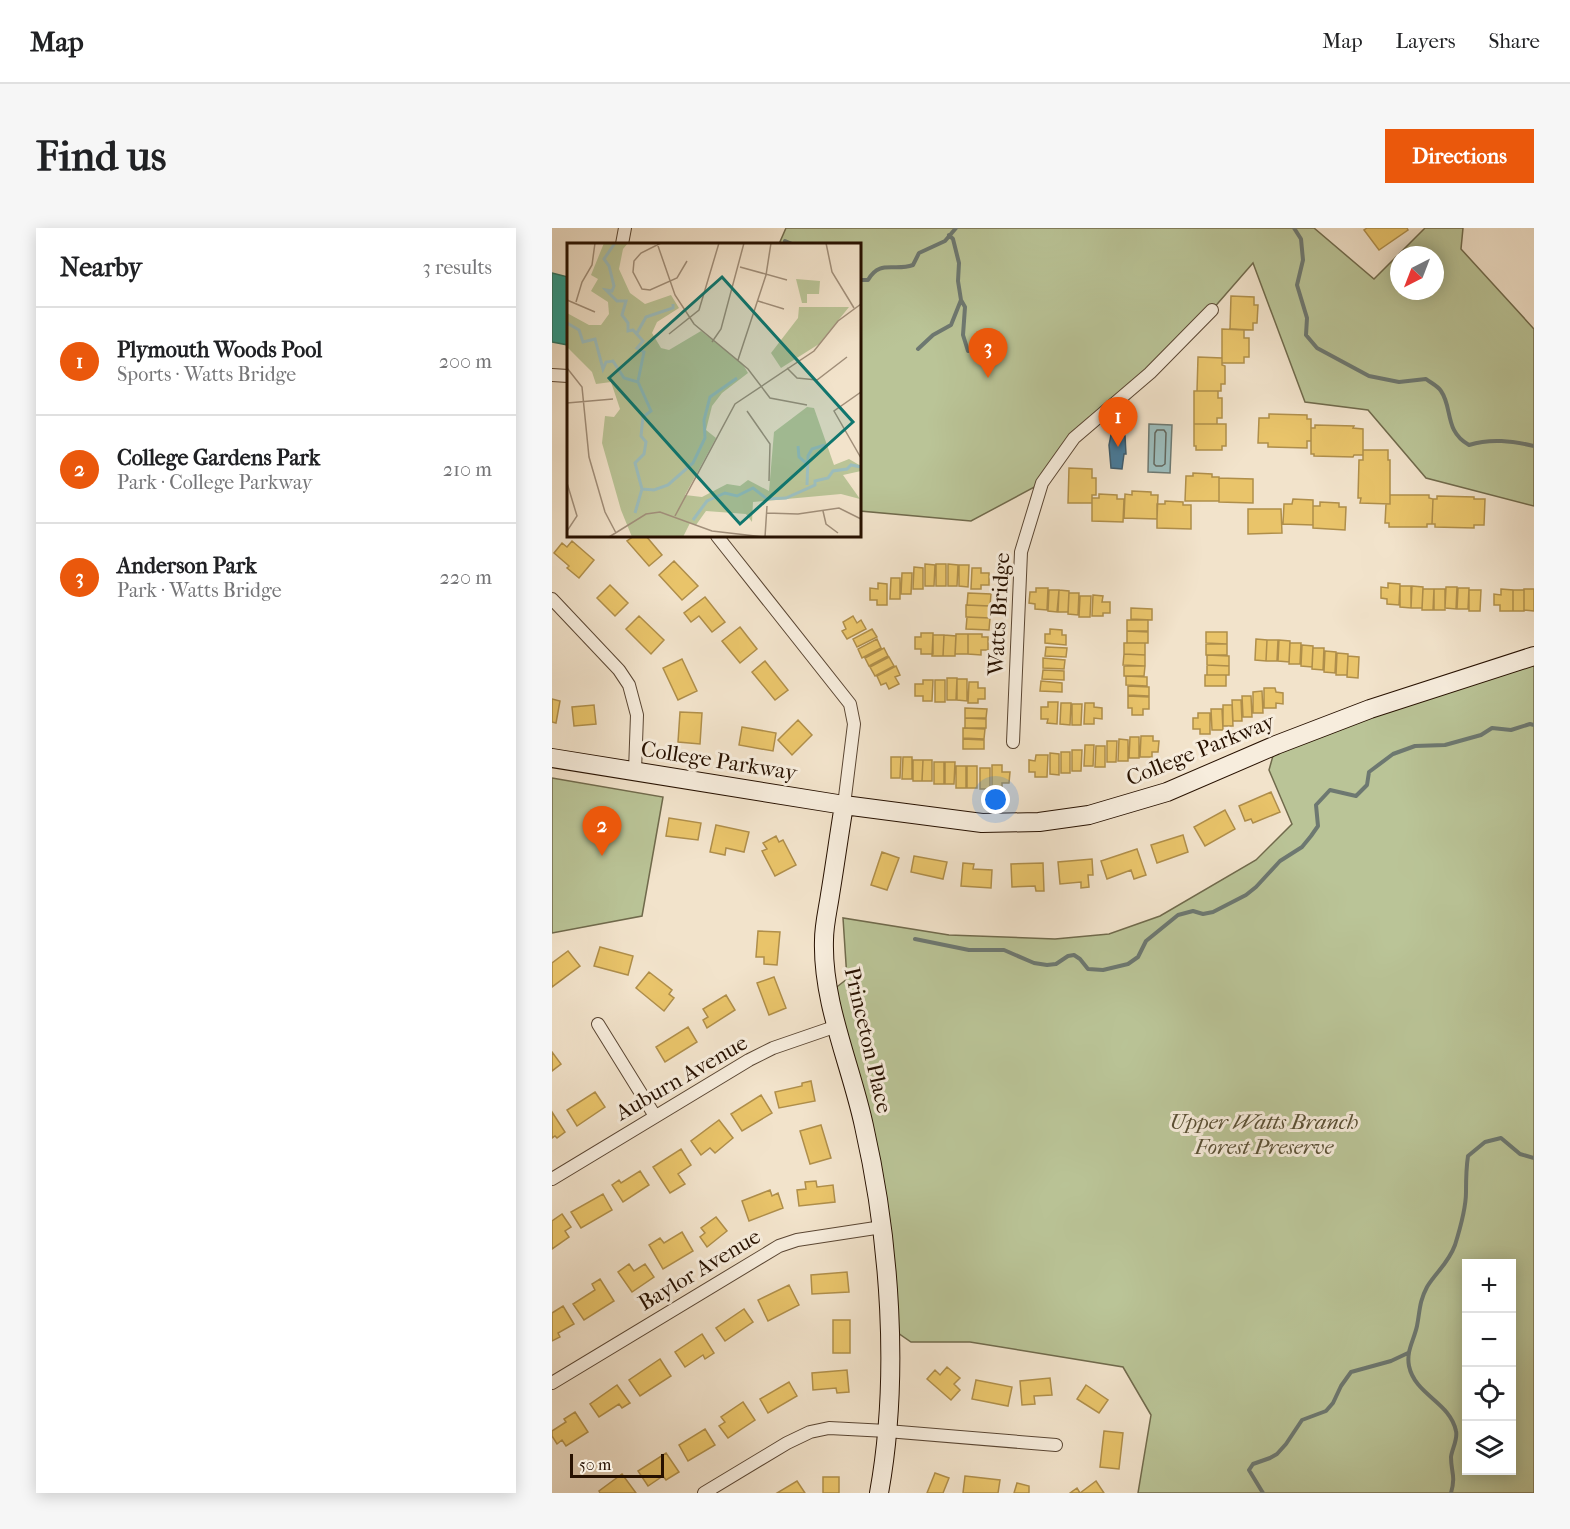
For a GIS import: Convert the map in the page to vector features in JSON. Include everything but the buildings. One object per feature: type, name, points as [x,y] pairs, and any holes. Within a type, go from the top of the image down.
[{"type":"street","points":[[622,243],[625,228]]},
{"type":"street","name":"Watts Bridge","points":[[1012,742],[1021,552],[1042,483],[1074,438],[1150,373],[1212,310]]},
{"type":"street","points":[[552,375],[567,376]]},
{"type":"street","name":"Princeton Place","points":[[718,537],[849,704],[854,724],[824,940],[829,993],[864,1126],[882,1227],[887,1270],[890,1383],[879,1493]]},
{"type":"street","points":[[552,599],[619,670],[629,685],[637,715],[635,771]]},
{"type":"street","name":"College Parkway","points":[[552,758],[844,805],[982,823],[1039,822],[1089,815],[1167,792],[1276,745],[1370,709],[1534,656]]},
{"type":"street","points":[[598,1024],[655,1116]]},
{"type":"street","name":"Auburn Avenue","points":[[552,1179],[749,1060],[773,1048],[837,1026]]},
{"type":"street","name":"Baylor Avenue","points":[[552,1383],[779,1246],[797,1240],[882,1227]]},
{"type":"street","points":[[704,1493],[787,1443],[810,1432],[828,1428],[1056,1445]]},
{"type":"green space","points":[[786,228],[1314,228],[1374,279],[1390,263],[1390,300],[1444,300],[1444,246],[1407,246],[1425,228],[1463,228],[1461,249],[1534,329],[1534,506],[1426,478],[1368,410],[1305,402],[1253,263],[1212,310],[1074,438],[1042,483],[971,521],[861,511],[861,243],[779,243]]},
{"type":"green space","name":"Upper Watts Branch Forest Preserve","points":[[1534,656],[1534,1493],[1138,1493],[1151,1415],[1123,1367],[970,1342],[911,1342],[888,1326],[887,1270],[829,993],[847,979],[843,918],[949,935],[1055,939],[1109,934],[1160,916],[1256,860],[1292,824],[1269,770],[1276,745]]},
{"type":"green space","points":[[552,778],[663,797],[642,916],[552,933]]},
{"type":"water","points":[[1149,424],[1172,425],[1170,473],[1148,472]]},
{"type":"waterway","points":[[861,280],[868,280],[877,270],[883,268],[913,265],[919,253],[945,241],[956,228]]},
{"type":"waterway","points":[[1294,228],[1301,239],[1303,260],[1297,285],[1307,318],[1306,335],[1317,348],[1369,376],[1399,382],[1426,379],[1441,391],[1452,426],[1461,439],[1469,445],[1502,441],[1534,446]]},
{"type":"waterway","points":[[918,349],[933,335],[951,325],[961,300],[958,281],[959,263],[953,239],[949,235]]},
{"type":"waterway","points":[[785,241],[790,243]]},
{"type":"waterway","points":[[961,300],[965,307],[963,335],[968,351]]},
{"type":"waterway","points":[[915,939],[969,950],[1004,950],[1034,963],[1047,965],[1056,964],[1074,955],[1088,969],[1103,970],[1128,964],[1138,957],[1146,941],[1178,915],[1193,911],[1203,914],[1213,912],[1246,895],[1256,887],[1280,861],[1302,847],[1311,836],[1318,826],[1316,805],[1330,790],[1356,796],[1367,785],[1369,772],[1393,754],[1415,746],[1445,745],[1481,735],[1492,728],[1511,730],[1530,724],[1534,725]]},
{"type":"waterway","points":[[1451,1493],[1453,1478],[1451,1457],[1456,1431],[1447,1413],[1412,1376],[1408,1361],[1409,1350],[1424,1292],[1449,1257],[1461,1226],[1466,1199],[1468,1156],[1485,1142],[1501,1138],[1520,1154],[1534,1158]]},
{"type":"waterway","points":[[1263,1493],[1249,1470],[1253,1464],[1277,1454],[1302,1420],[1326,1411],[1351,1372],[1391,1361],[1408,1353]]},
{"type":"place","name":"Anderson Park","points":[[988,378]]},
{"type":"place","name":"Plymouth Woods Pool","points":[[1118,447]]},
{"type":"place","name":"College Gardens Park","points":[[602,856]]}]
